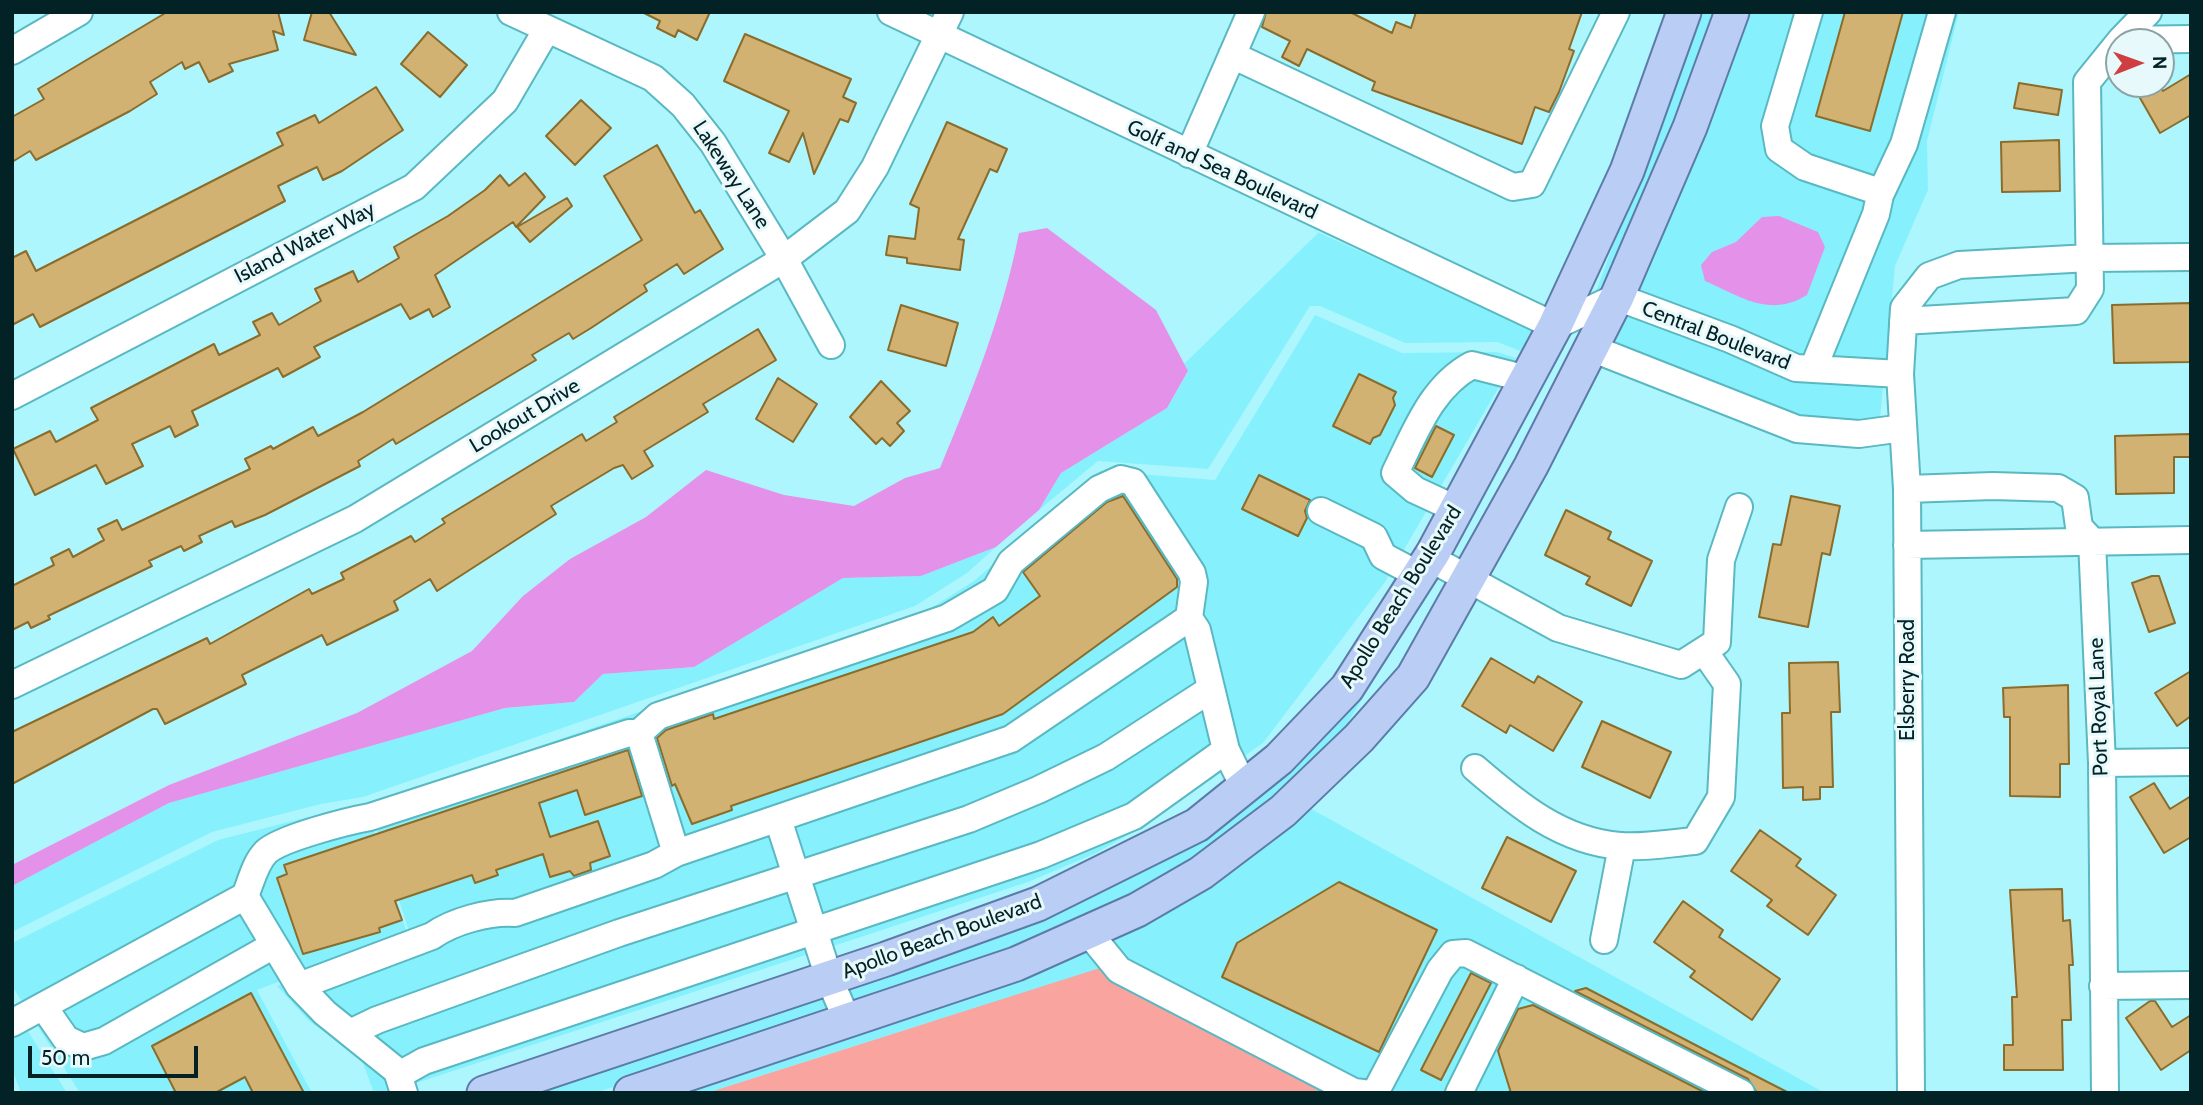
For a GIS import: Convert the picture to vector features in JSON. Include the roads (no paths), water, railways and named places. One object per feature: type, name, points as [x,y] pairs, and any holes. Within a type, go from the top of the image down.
[{"type":"main road","name":"Apollo Beach Boulevard","points":[[484,1093],[829,978],[1038,904],[1197,825],[1279,759],[1348,688],[1424,566],[1527,379],[1555,327],[1627,171],[1684,12]]},
{"type":"main road","points":[[631,1093],[1016,964],[1137,910],[1201,873],[1283,811],[1359,738],[1413,677],[1469,580],[1591,348],[1690,127],[1732,12]]},
{"type":"street","points":[[12,51],[79,12]]},
{"type":"street","name":"Lakeway Lane","points":[[511,12],[653,78],[683,105],[713,143],[784,259],[831,345]]},
{"type":"street","name":"Golf and Sea Boulevard","points":[[891,12],[1555,327]]},
{"type":"street","name":"Lookout Drive","points":[[12,685],[355,519],[784,259],[847,211],[875,167],[950,12]]},
{"type":"street","points":[[1189,154],[1251,12]]},
{"type":"street","points":[[1232,55],[1513,187],[1532,184],[1616,12]]},
{"type":"street","points":[[1809,12],[1775,126],[1779,149],[1805,167],[1874,190],[1880,195]]},
{"type":"street","points":[[1812,369],[1876,215],[1880,195],[1904,144],[1942,12]]},
{"type":"street","points":[[2133,28],[2148,12]]},
{"type":"street","name":"Island Water Way","points":[[12,396],[414,187],[505,101],[547,29]]},
{"type":"street","points":[[1903,321],[2076,311],[2090,289],[2087,82],[2105,60]]},
{"type":"street","points":[[2090,258],[2191,257]]},
{"type":"street","name":"Elsberry Road","points":[[1911,1093],[1907,489],[1900,373],[1904,308],[1929,276],[1959,265],[2090,258]]},
{"type":"street","points":[[1555,327],[1616,297]]},
{"type":"street","name":"Central Boulevard","points":[[1616,297],[1730,339],[1796,368],[1900,373]]},
{"type":"street","points":[[1591,348],[1797,429],[1859,434],[1903,428]]},
{"type":"street","points":[[1456,509],[1415,490],[1395,473],[1429,406],[1451,376],[1472,365],[1527,379]]},
{"type":"street","points":[[12,1023],[245,896],[257,866],[267,850],[335,823],[370,817],[629,733],[639,733],[658,716],[947,618],[995,590],[1011,562],[1038,537],[1099,489],[1121,479],[1133,482],[1192,573],[1194,582],[1189,618],[1197,631],[1226,750],[1244,787]]},
{"type":"street","name":"Port Royal Lane","points":[[1907,489],[1993,486],[2058,488],[2075,498],[2080,527],[2092,541],[2102,763],[2105,1093]]},
{"type":"street","points":[[1321,511],[1374,537],[1383,556],[1469,580],[1558,628],[1681,665],[1717,642],[1721,560],[1739,507]]},
{"type":"street","points":[[1907,545],[2191,540]]},
{"type":"street","points":[[299,986],[432,936],[442,929],[500,912],[515,913],[654,864],[676,853],[1011,739],[1189,618]]},
{"type":"street","points":[[1475,768],[1526,812],[1588,841],[1622,846],[1695,841],[1721,797],[1727,684],[1704,650]]},
{"type":"street","points":[[350,1033],[377,1020],[531,964],[969,819],[1106,757],[1211,689]]},
{"type":"street","points":[[639,733],[676,853]]},
{"type":"street","points":[[245,896],[299,986],[401,1084],[424,1061],[1041,855],[1134,816],[1226,750]]},
{"type":"street","points":[[2102,763],[2191,762]]},
{"type":"street","points":[[778,819],[829,978],[847,1020]]},
{"type":"street","points":[[1604,940],[1622,846]]},
{"type":"street","points":[[1088,932],[1119,970],[1354,1092],[1363,1093]]},
{"type":"street","points":[[43,1006],[66,1039],[83,1047],[104,1041],[274,945]]},
{"type":"street","points":[[1375,1093],[1440,970],[1453,954],[1466,953],[1741,1093]]},
{"type":"street","points":[[1459,1093],[1516,978]]},
{"type":"street","points":[[2103,986],[2191,985]]}]
